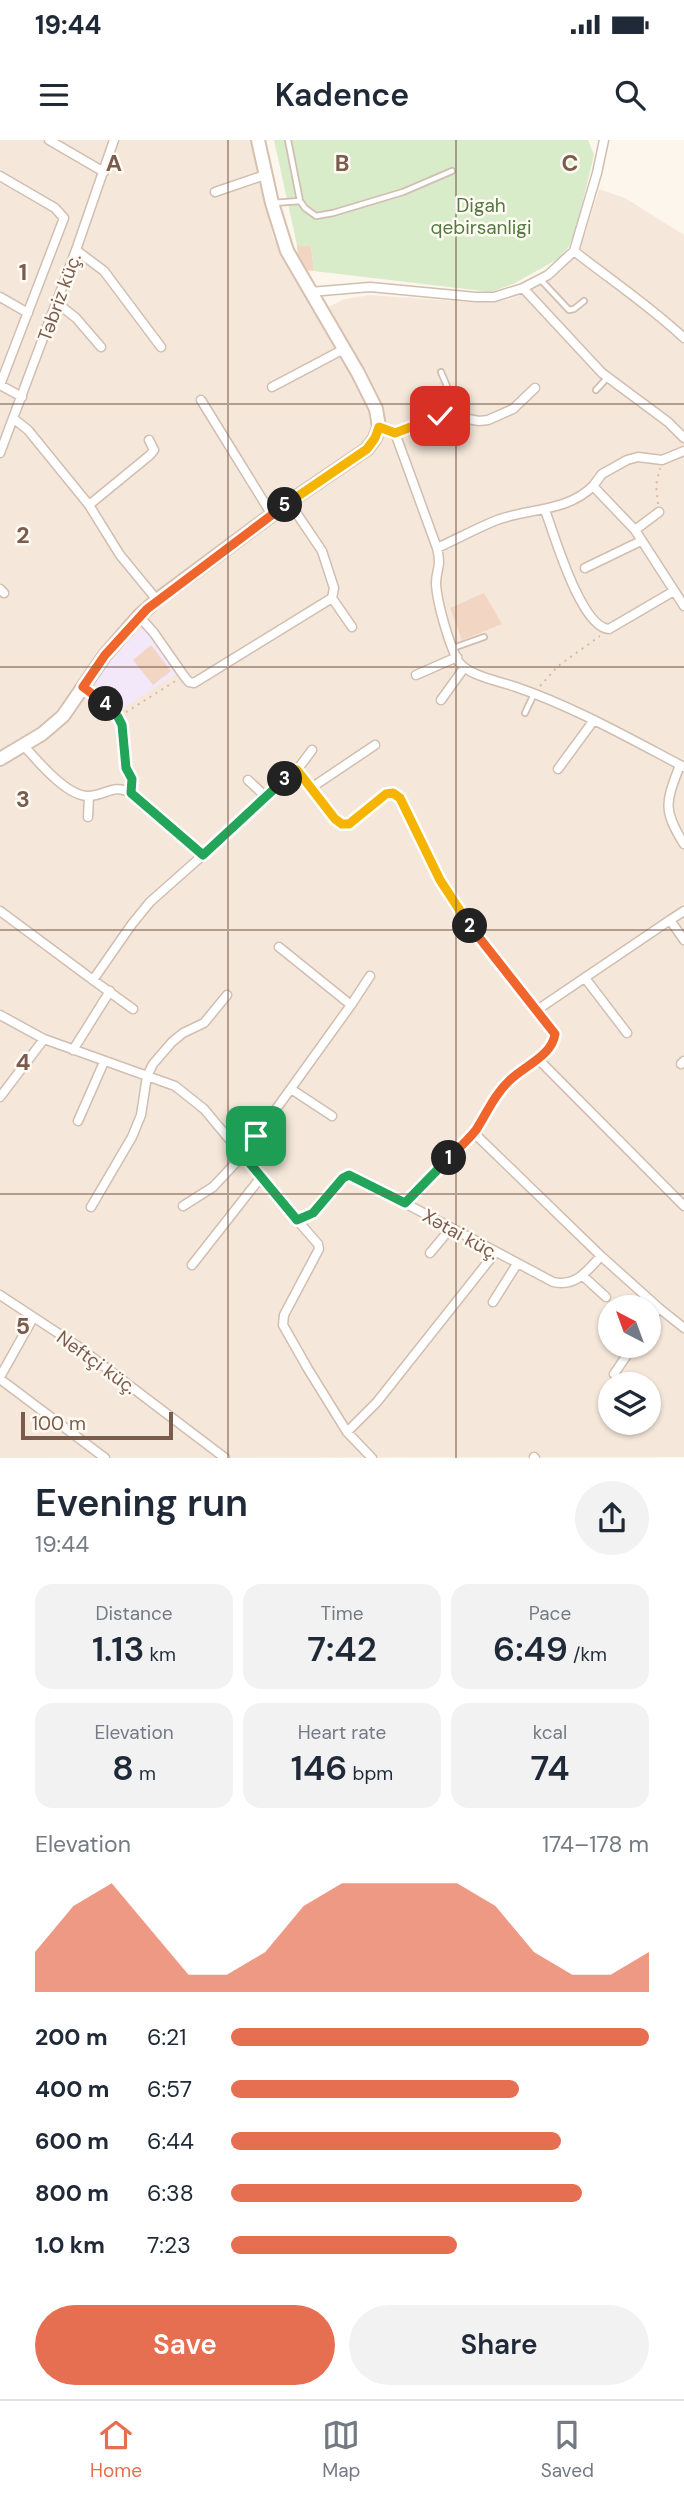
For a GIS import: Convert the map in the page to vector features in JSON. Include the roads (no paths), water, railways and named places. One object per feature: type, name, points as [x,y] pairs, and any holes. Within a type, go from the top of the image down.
[{"type":"main road","points":[[0,759],[54,725],[69,709],[105,655],[139,616],[289,502],[367,449],[375,438],[379,427],[376,409],[369,393],[287,251],[272,203],[258,140]]},
{"type":"street","points":[[50,140],[104,173]]},
{"type":"street","name":"Təbriz küç.","points":[[0,453],[57,303],[114,140]]},
{"type":"street","points":[[310,292],[370,287],[494,297],[523,288],[564,262],[575,251],[604,140]]},
{"type":"street","points":[[215,192],[265,175]]},
{"type":"street","points":[[0,176],[55,208],[64,218],[0,385],[22,397]]},
{"type":"street","points":[[76,250],[104,271],[161,347]]},
{"type":"street","points":[[575,251],[626,292],[647,305],[684,338]]},
{"type":"street","points":[[523,288],[608,377],[668,422],[684,438]]},
{"type":"street","points":[[0,297],[28,313]]},
{"type":"street","points":[[57,303],[76,318],[100,347]]},
{"type":"street","points":[[272,387],[344,349]]},
{"type":"street","points":[[379,427],[395,433],[440,416],[488,420],[513,409],[535,388]]},
{"type":"street","points":[[201,400],[272,515]]},
{"type":"street","points":[[14,419],[28,430],[89,505],[120,555],[158,600]]},
{"type":"street","points":[[395,433],[437,548],[441,562],[436,584],[438,596],[453,648],[464,668],[535,693],[682,766],[669,796],[668,811],[671,823],[684,844]]},
{"type":"street","points":[[89,505],[150,455],[154,450],[149,439]]},
{"type":"street","points":[[437,548],[495,521],[545,510],[574,500],[593,486],[602,474],[627,460],[638,457],[662,460],[684,451]]},
{"type":"street","points":[[593,486],[635,530],[684,606]]},
{"type":"street","points":[[289,502],[322,551],[334,588],[332,598],[352,627]]},
{"type":"street","points":[[545,510],[580,601],[602,629],[609,629],[674,591]]},
{"type":"street","points":[[635,530],[659,512]]},
{"type":"street","points":[[585,568],[641,541]]},
{"type":"street","points":[[139,616],[184,676],[194,683],[332,598]]},
{"type":"street","points":[[416,675],[457,657]]},
{"type":"street","points":[[441,700],[464,668]]},
{"type":"street","points":[[558,769],[572,754],[594,720]]},
{"type":"street","points":[[23,745],[54,778],[80,795],[89,796],[116,788],[131,793],[203,855]]},
{"type":"street","points":[[311,788],[375,745]]},
{"type":"street","points":[[93,980],[150,902],[297,770],[312,750]]},
{"type":"street","points":[[297,770],[335,819],[342,824],[349,824],[386,794],[393,793],[400,798],[451,900],[555,1034],[554,1042],[538,1059],[519,1071],[498,1092],[474,1133],[405,1203]]},
{"type":"street","points":[[248,780],[266,797]]},
{"type":"street","points":[[88,817],[89,796]]},
{"type":"street","points":[[0,911],[133,1009]]},
{"type":"street","points":[[537,1010],[684,911]]},
{"type":"street","points":[[670,920],[684,940]]},
{"type":"street","points":[[279,947],[351,1005]]},
{"type":"street","points":[[183,1206],[213,1187],[243,1155],[370,976]]},
{"type":"street","points":[[585,978],[627,1033]]},
{"type":"street","points":[[73,1050],[110,991]]},
{"type":"street","points":[[91,1207],[137,1125],[147,1076],[153,1064],[183,1033],[204,1023],[227,995]]},
{"type":"street","points":[[0,1015],[44,1039],[175,1086],[189,1095],[318,1244],[320,1250],[284,1315],[284,1325],[307,1369],[347,1432],[372,1458]]},
{"type":"street","points":[[0,1097],[44,1039]]},
{"type":"street","points":[[538,1059],[684,1206]]},
{"type":"street","points":[[78,1121],[104,1062]]},
{"type":"street","points":[[290,1089],[332,1116]]},
{"type":"street","points":[[474,1133],[644,1295]]},
{"type":"street","name":"Xətai küç.","points":[[297,1220],[313,1213],[343,1178],[349,1175],[552,1282],[563,1284],[583,1276]]},
{"type":"street","points":[[192,1265],[261,1177]]},
{"type":"street","points":[[430,1253],[451,1228]]},
{"type":"street","points":[[347,1432],[377,1402],[495,1253]]},
{"type":"street","points":[[601,1256],[583,1276],[604,1295]]},
{"type":"street","points":[[493,1302],[517,1264]]},
{"type":"street","name":"Neftçi küç.","points":[[0,1294],[76,1345],[225,1458]]},
{"type":"street","points":[[662,1310],[684,1328]]},
{"type":"street","points":[[33,1318],[0,1378],[105,1458]]},
{"type":"lane","points":[[288,140],[300,201],[309,212],[323,216],[403,192],[452,171]]},
{"type":"lane","points":[[272,203],[300,201]]},
{"type":"lane","points":[[540,279],[569,310],[584,300]]},
{"type":"lane","points":[[441,372],[453,398],[454,416]]},
{"type":"lane","points":[[596,390],[608,377]]},
{"type":"lane","points":[[453,648],[484,637]]},
{"type":"lane","points":[[525,713],[535,693]]},
{"type":"park label","name":"Digah qebirsanligi","points":[[481,216]]}]
